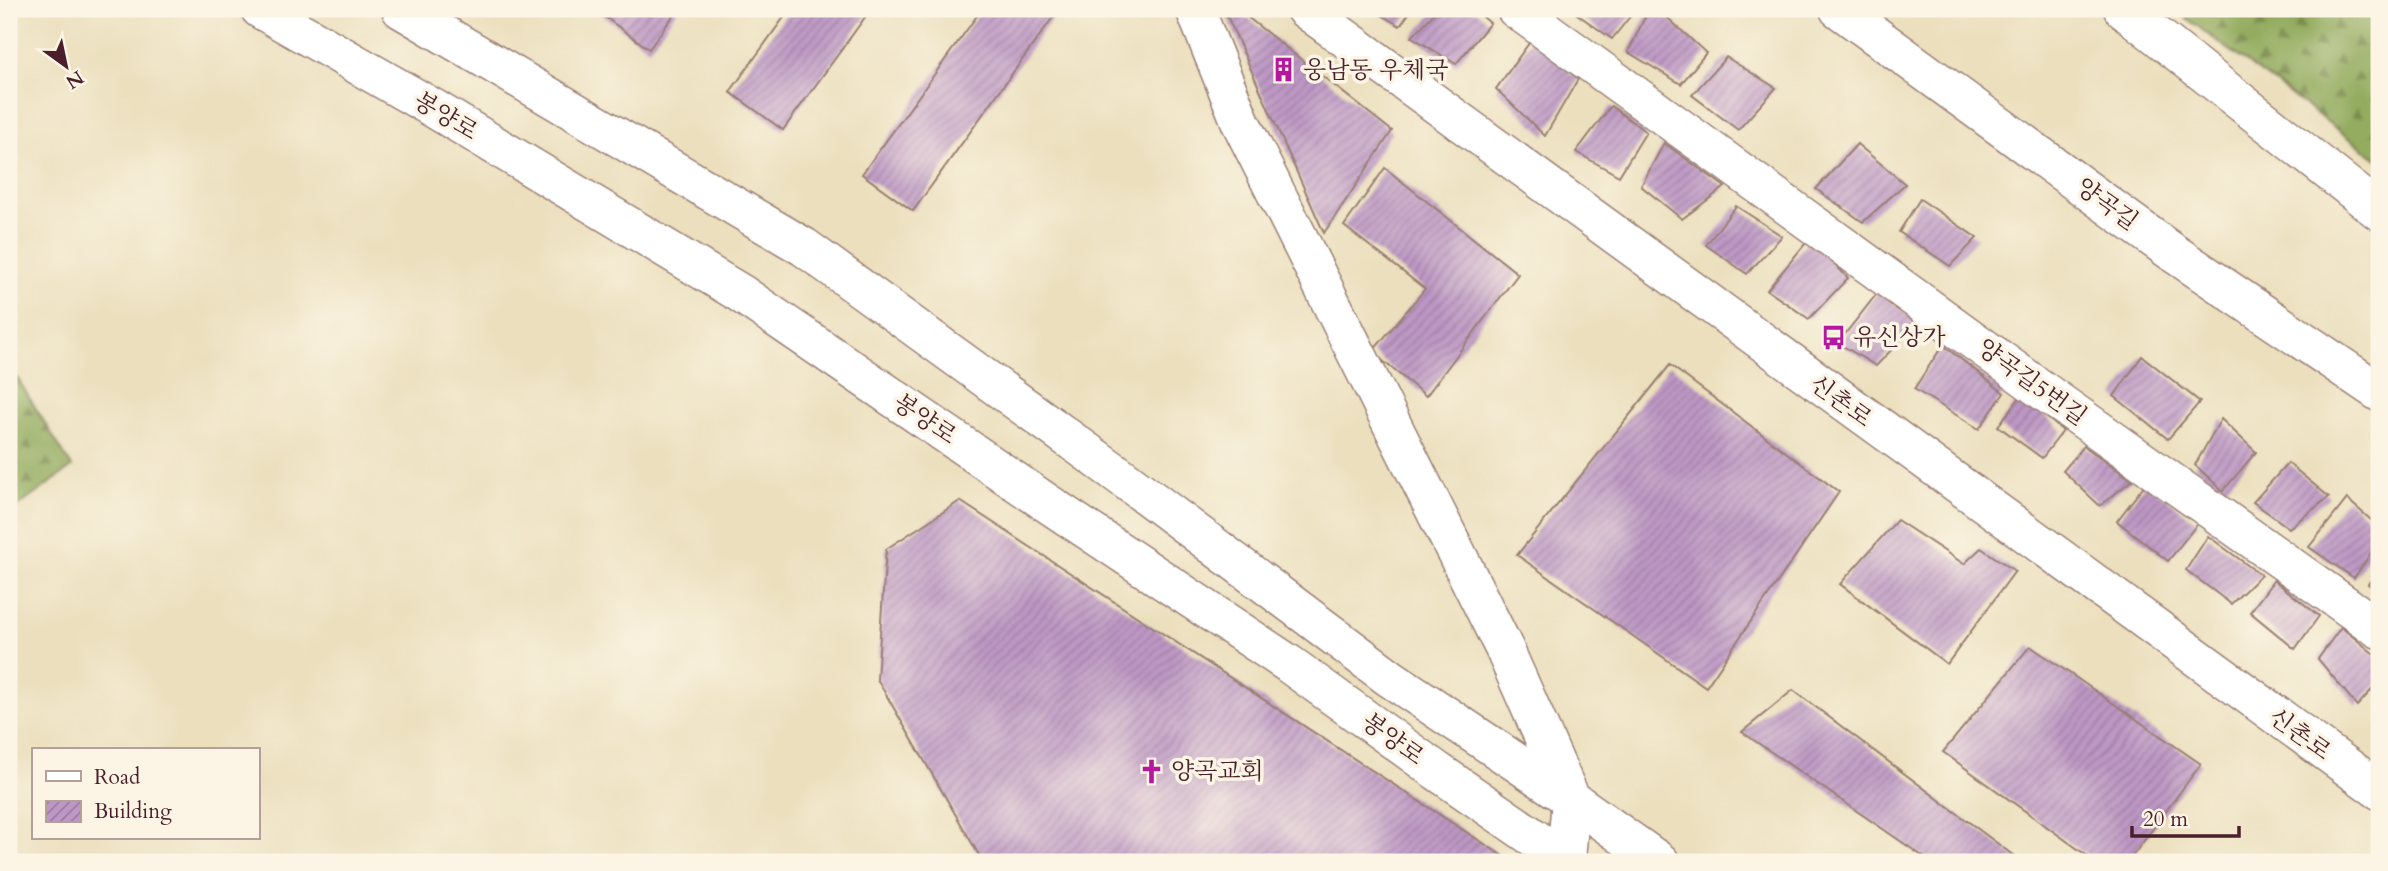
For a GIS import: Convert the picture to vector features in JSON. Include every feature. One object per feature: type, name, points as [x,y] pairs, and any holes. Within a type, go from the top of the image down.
[{"type":"street","name":"봉양로","points":[[260,9],[433,107],[740,293],[1047,503],[1289,664],[1567,861]]},
{"type":"street","name":"봉양로","points":[[401,9],[804,247],[1119,475],[1390,678],[1660,862]]},
{"type":"street","points":[[1195,9],[1241,123],[1504,648],[1571,799],[1567,861]]},
{"type":"street","name":"신촌로","points":[[1305,9],[2379,790]]},
{"type":"street","name":"양곡길5번길","points":[[1516,9],[2379,629]]},
{"type":"street","name":"양곡길","points":[[1839,9],[2175,254],[2379,392]]},
{"type":"street","points":[[2123,9],[2379,211]]},
{"type":"green space","points":[[2174,9],[2379,9],[2379,160]]},
{"type":"green space","points":[[9,365],[72,467],[9,513]]},
{"type":"building","points":[[605,9],[678,9],[649,49],[601,14]]},
{"type":"building","points":[[790,9],[871,9],[783,130],[730,92]]},
{"type":"building","points":[[982,9],[1050,9],[1056,13],[913,211],[862,174]]},
{"type":"building","name":"웅남동 우체국","points":[[1224,9],[1237,9],[1392,131],[1324,233]]},
{"type":"building","points":[[1372,9],[1412,9],[1400,26]]},
{"type":"building","points":[[1438,9],[1474,9],[1490,23],[1456,64],[1412,37]]},
{"type":"building","points":[[1570,9],[1636,9],[1612,39]]},
{"type":"building","points":[[1649,9],[1658,9],[1706,53],[1681,84],[1628,52]]},
{"type":"building","points":[[1532,39],[1578,79],[1545,136],[1496,89]]},
{"type":"building","points":[[1726,57],[1776,88],[1738,130],[1692,95]]},
{"type":"building","points":[[1611,106],[1646,132],[1619,176],[1576,152]]},
{"type":"building","points":[[1664,143],[1725,187],[1682,219],[1641,186]]},
{"type":"building","points":[[1857,144],[1905,184],[1863,222],[1816,189]]},
{"type":"building","points":[[1385,168],[1518,274],[1426,396],[1372,352],[1425,289],[1344,226]]},
{"type":"building","points":[[1920,199],[1977,238],[1950,266],[1899,232]]},
{"type":"building","points":[[1736,206],[1782,236],[1747,274],[1706,245]]},
{"type":"building","points":[[1810,238],[1848,278],[1809,319],[1767,290]]},
{"type":"building","points":[[1879,291],[1918,322],[1876,366],[1838,343]]},
{"type":"building","points":[[1943,345],[2004,393],[1979,429],[1914,389]]},
{"type":"building","points":[[2142,356],[2200,402],[2168,439],[2114,396]]},
{"type":"building","points":[[1670,365],[1839,492],[1706,687],[1517,555]]},
{"type":"building","points":[[2021,396],[2063,431],[2042,458],[1998,426]]},
{"type":"building","points":[[2221,419],[2256,452],[2223,491],[2195,465]]},
{"type":"building","points":[[2084,446],[2132,480],[2100,506],[2063,471]]},
{"type":"building","points":[[2288,463],[2329,497],[2289,528],[2253,502]]},
{"type":"building","points":[[2146,483],[2198,523],[2168,561],[2117,521]]},
{"type":"building","points":[[2347,499],[2379,527],[2379,541],[2354,578],[2309,547]]},
{"type":"building","name":"양곡교회","points":[[960,501],[1512,862],[983,862],[877,679],[886,549]]},
{"type":"building","points":[[1897,520],[1964,564],[1981,548],[2015,571],[1947,664],[1840,584]]},
{"type":"building","points":[[2208,536],[2261,575],[2231,604],[2186,570]]},
{"type":"building","points":[[2379,570],[2379,591],[2368,584]]},
{"type":"building","points":[[2274,580],[2319,616],[2295,649],[2250,612]]},
{"type":"building","points":[[2341,627],[2379,658],[2379,682],[2357,706],[2318,659]]},
{"type":"building","points":[[2030,646],[2201,764],[2128,862],[2096,862],[1943,752]]},
{"type":"building","points":[[1793,690],[2022,862],[1931,862],[1742,732]]},
{"type":"place","name":"웅남동 우체국","points":[[1283,70]]},
{"type":"place","name":"유신상가","points":[[1833,337]]},
{"type":"place","name":"양곡교회","points":[[1151,771]]}]
